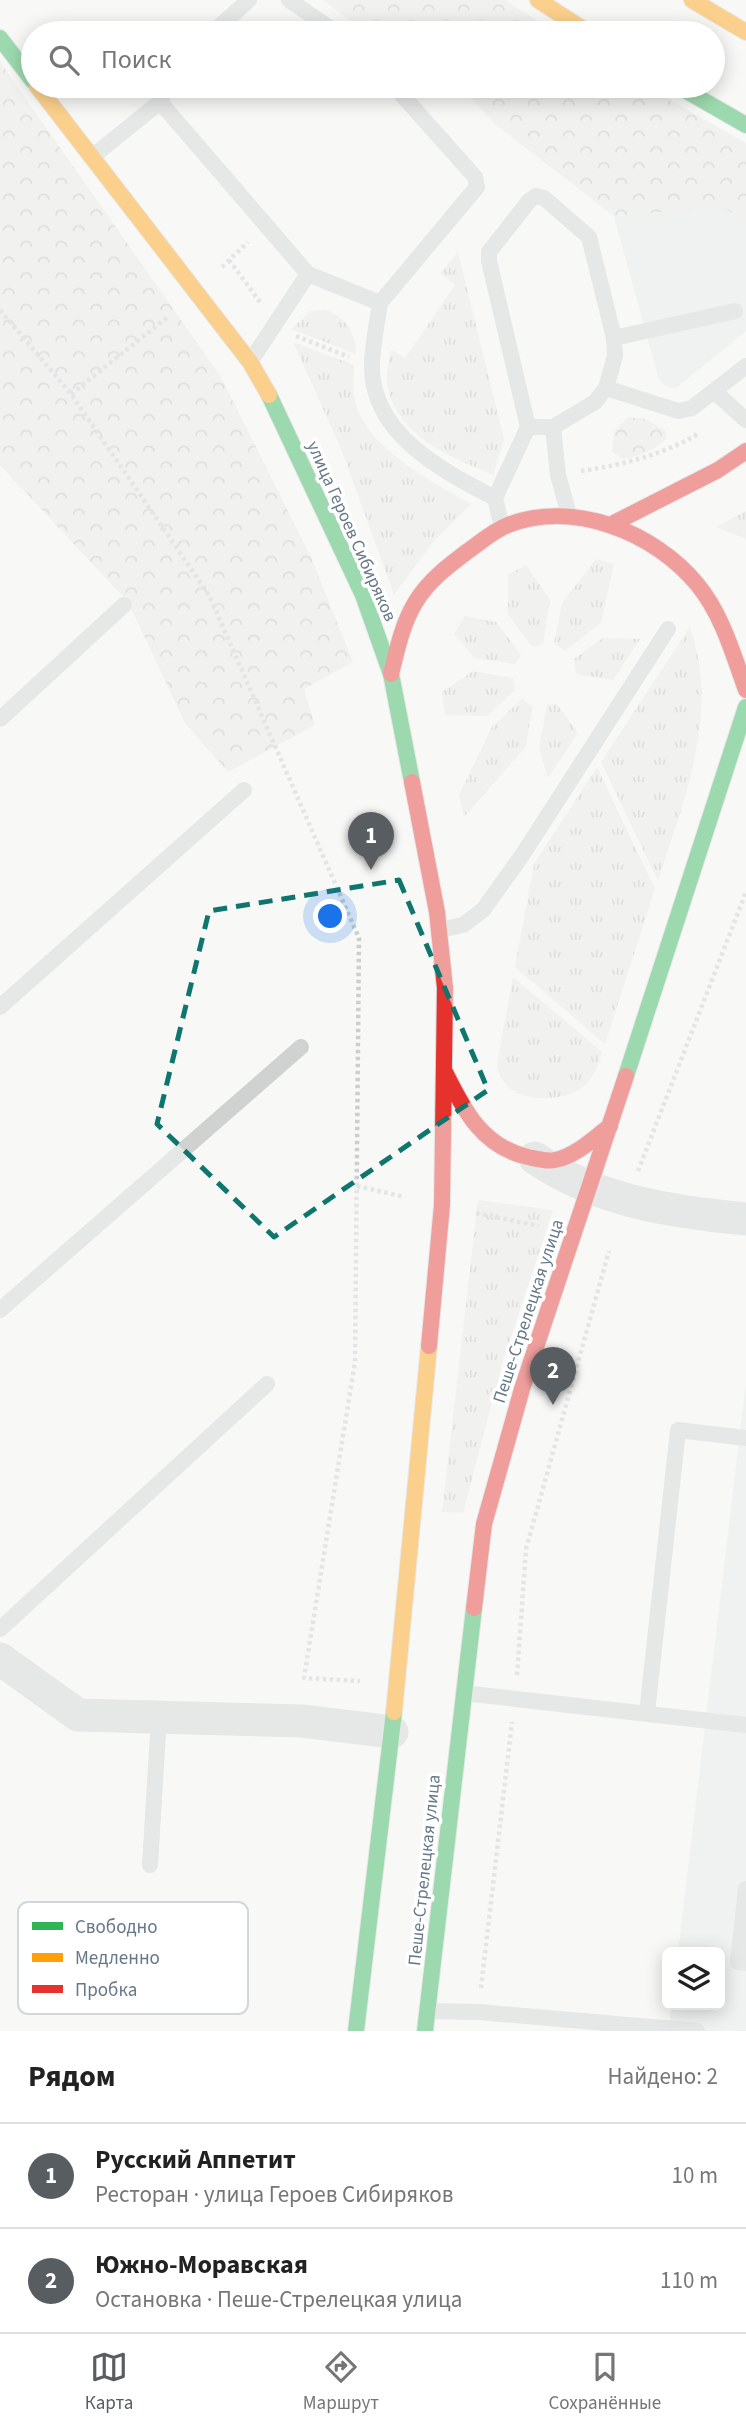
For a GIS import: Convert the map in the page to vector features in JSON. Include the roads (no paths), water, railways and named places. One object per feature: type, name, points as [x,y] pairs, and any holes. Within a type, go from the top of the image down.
[{"type":"main road","points":[[538,0],[570,21]]},
{"type":"main road","points":[[692,0],[746,32]]},
{"type":"main road","points":[[0,38],[21,65]]},
{"type":"main road","name":"улица Героев Сибиряков","points":[[46,98],[250,362],[276,408],[363,596],[391,674],[440,930],[445,988],[442,1066]]},
{"type":"main road","points":[[699,98],[746,125]]},
{"type":"main road","points":[[614,523],[718,470],[746,451]]},
{"type":"main road","points":[[391,674],[400,637],[415,603],[444,567],[502,527],[532,520],[570,518],[614,523],[666,554],[709,600],[726,635],[746,690]]},
{"type":"main road","name":"Пеше-Стрелецкая улица","points":[[425,2031],[484,1524],[522,1389],[746,707]]},
{"type":"main road","points":[[442,1066],[462,1108],[478,1133],[501,1147],[535,1158],[553,1160],[576,1151],[610,1126]]},
{"type":"main road","points":[[356,2031],[392,1732],[442,1205],[442,1066]]},
{"type":"street","points":[[535,1158],[557,1173],[588,1187],[627,1199],[681,1212],[746,1219]]},
{"type":"street","points":[[0,1659],[78,1715],[302,1721],[392,1732]]},
{"type":"lane","points":[[225,21],[249,0]]},
{"type":"lane","points":[[289,0],[320,21]]},
{"type":"lane","points":[[92,158],[162,98]]},
{"type":"lane","points":[[405,98],[475,177],[477,187],[472,197],[380,303],[372,364],[376,391],[382,410],[402,437],[426,458],[495,498]]},
{"type":"lane","points":[[160,102],[308,274],[380,303]]},
{"type":"lane","points":[[502,527],[495,498],[528,427],[489,252],[536,196],[544,198],[589,237],[614,338],[613,372],[607,388],[595,402],[553,427],[528,427]]},
{"type":"lane","points":[[250,362],[308,274]]},
{"type":"lane","points":[[614,338],[735,311]]},
{"type":"lane","points":[[607,388],[678,411],[692,408],[746,366]]},
{"type":"lane","points":[[714,391],[740,415]]},
{"type":"lane","points":[[553,427],[558,475],[570,518]]},
{"type":"lane","points":[[0,719],[124,605]]},
{"type":"lane","points":[[440,930],[463,925],[483,909],[668,629]]},
{"type":"lane","points":[[0,1007],[244,790]]},
{"type":"lane","points":[[0,1310],[301,1047]]},
{"type":"lane","points":[[0,1629],[267,1384]]},
{"type":"lane","points":[[647,1713],[678,1430],[746,1438]]},
{"type":"lane","points":[[463,1693],[746,1725]]},
{"type":"lane","points":[[150,1865],[159,1717]]},
{"type":"lane","points":[[746,1889],[738,1962],[746,1963]]},
{"type":"lane","points":[[427,2011],[479,2012],[697,2031]]},
{"type":"place","name":"Русский Аппетит","points":[[371,870]]},
{"type":"place","name":"Южно-Моравская","points":[[553,1405]]}]
